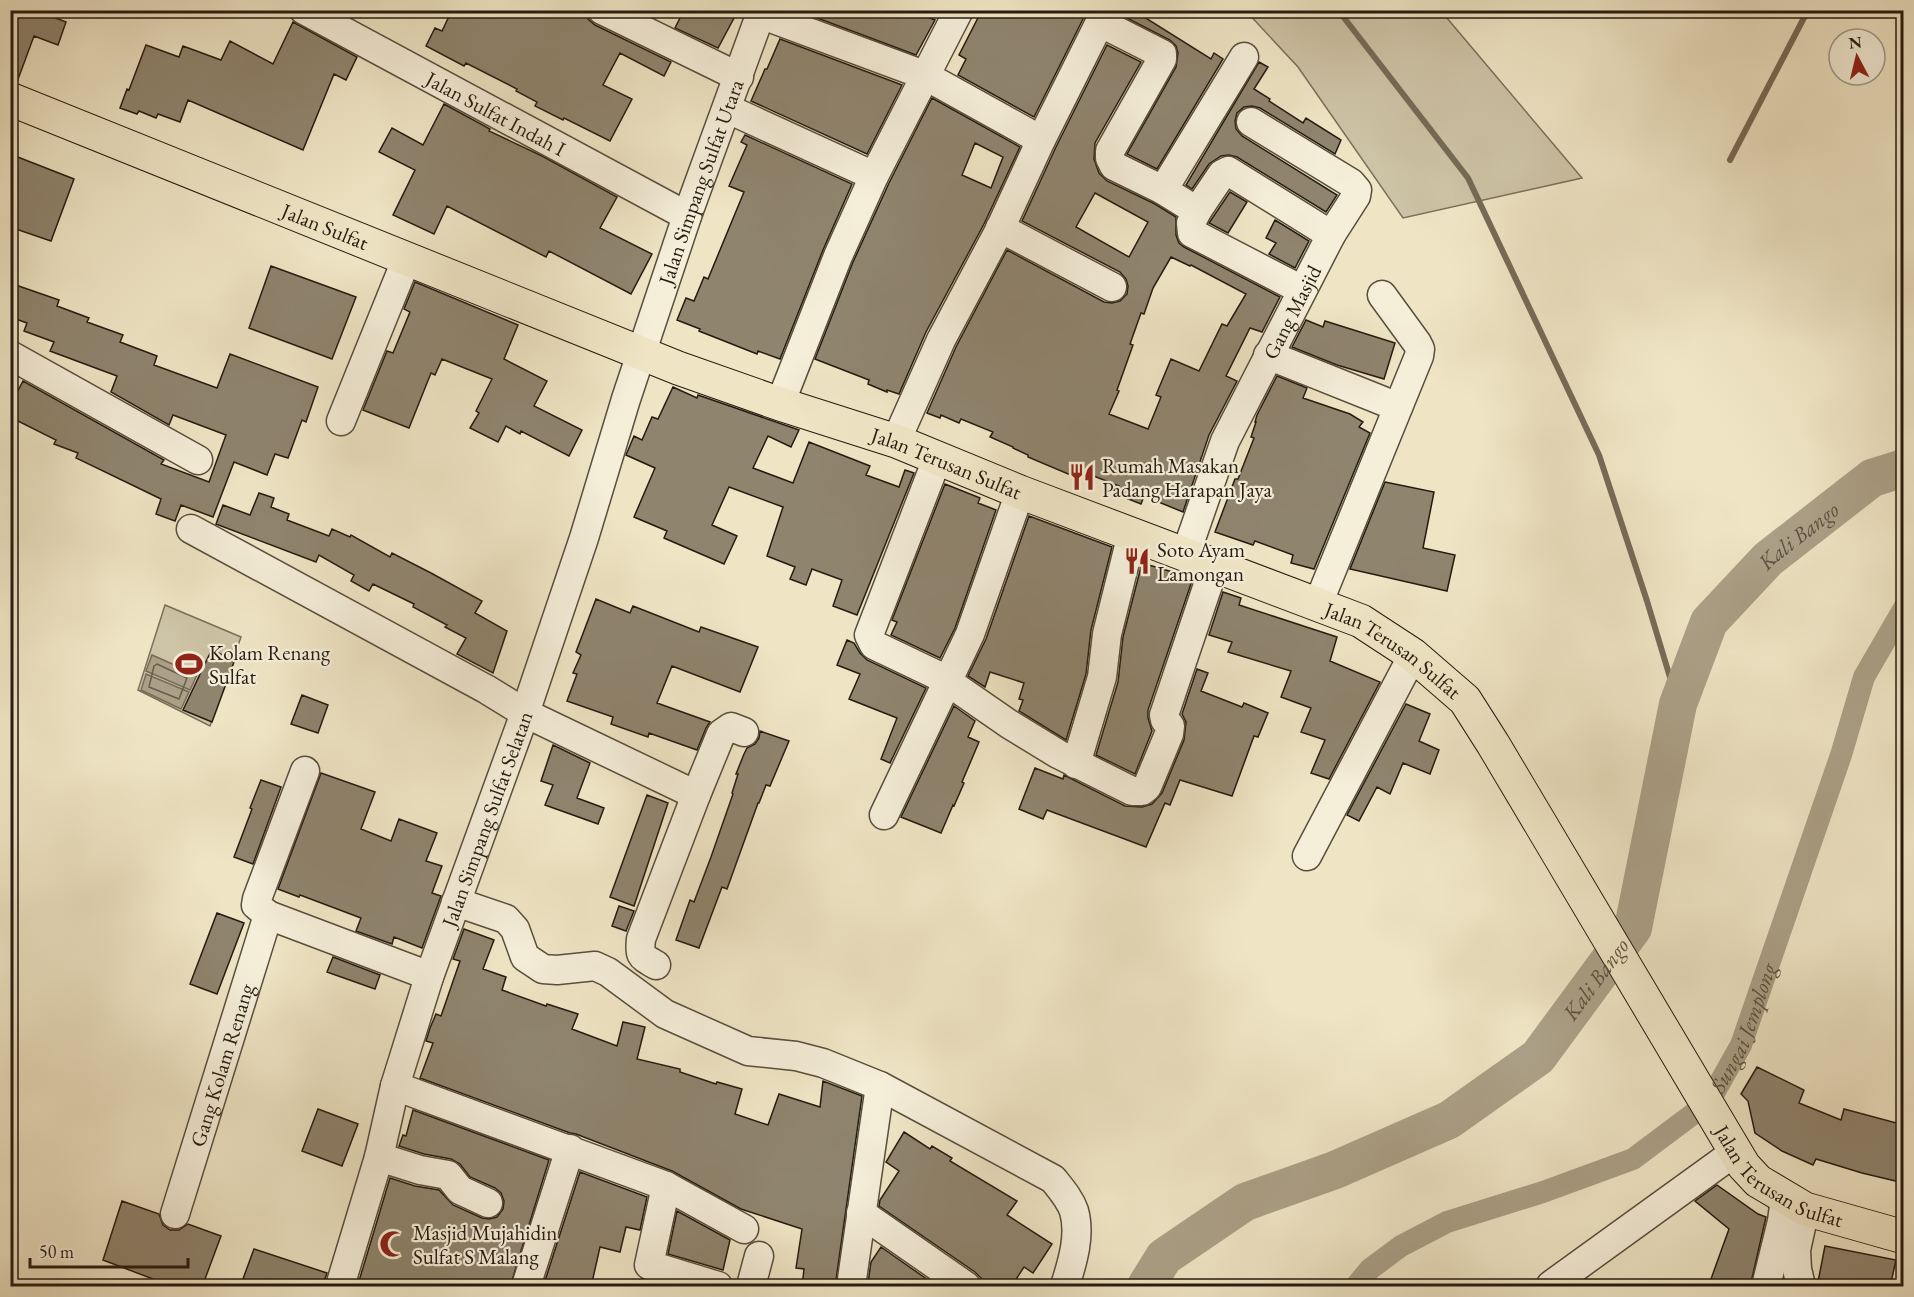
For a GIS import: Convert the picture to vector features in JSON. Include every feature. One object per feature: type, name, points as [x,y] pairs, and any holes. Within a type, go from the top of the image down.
[{"type":"main road","name":"Jalan Sulfat","points":[[10,99],[642,352]]},
{"type":"main road","name":"Jalan Terusan Sulfat","points":[[642,352],[678,368],[780,404],[896,441],[1020,492],[1299,599],[1318,604],[1361,621],[1413,655],[1466,700],[1744,1166],[1758,1181],[1795,1203],[1904,1237]]},
{"type":"street","name":"Jalan Sulfat Indah I","points":[[304,10],[687,216]]},
{"type":"street","points":[[602,10],[739,77]]},
{"type":"street","points":[[780,404],[838,256],[874,176],[958,10]]},
{"type":"street","name":"Jalan Simpang Sulfat Utara","points":[[642,352],[687,216],[728,109],[761,12]]},
{"type":"street","points":[[761,12],[924,75],[1041,140]]},
{"type":"street","points":[[896,441],[941,340],[1000,228],[1103,17],[1162,54],[1162,59],[1110,151],[1114,166],[1163,190],[1197,212]]},
{"type":"street","points":[[1163,190],[1244,57]]},
{"type":"street","points":[[728,109],[874,176]]},
{"type":"street","name":"Gang Masjid","points":[[1076,764],[1132,791],[1142,791],[1147,787],[1169,734],[1170,726],[1164,715],[1225,441],[1331,235],[1356,196],[1355,186],[1251,122]]},
{"type":"street","points":[[1302,290],[1192,233],[1191,223],[1222,174],[1228,171],[1331,235]]},
{"type":"street","points":[[1000,228],[1112,286]]},
{"type":"street","points":[[341,421],[407,258]]},
{"type":"street","points":[[1318,604],[1419,356],[1420,349],[1417,343],[1382,295]]},
{"type":"street","name":"Jalan Simpang Sulfat Selatan","points":[[341,1286],[379,1157],[395,1086],[429,977],[525,713],[584,538],[642,352]]},
{"type":"street","points":[[10,355],[198,460]]},
{"type":"street","points":[[1268,355],[1398,407]]},
{"type":"street","points":[[937,459],[869,635],[874,645],[941,677],[1009,724],[1076,764],[1102,676],[1107,634],[1132,534]]},
{"type":"street","points":[[884,814],[970,634],[1020,492]]},
{"type":"street","points":[[191,529],[486,689],[525,713],[696,795]]},
{"type":"street","points":[[1307,856],[1413,655]]},
{"type":"street","points":[[656,965],[642,957],[641,939],[722,734],[731,727],[744,732]]},
{"type":"street","points":[[305,771],[256,905],[268,915],[429,977]]},
{"type":"street","points":[[456,902],[507,919],[515,929],[525,957],[543,969],[557,970],[595,966],[608,972],[665,1014],[748,1051],[796,1056],[823,1063],[880,1086],[1053,1179],[1067,1197],[1074,1212],[1077,1234],[1065,1287]]},
{"type":"street","name":"Gang Kolam Renang","points":[[175,1214],[268,915]]},
{"type":"street","points":[[395,1086],[666,1186],[744,1229]]},
{"type":"street","points":[[851,1287],[880,1086]]},
{"type":"street","points":[[1551,1285],[1728,1140]]},
{"type":"street","points":[[526,1287],[570,1149]]},
{"type":"street","points":[[379,1157],[420,1170],[448,1175],[460,1190],[488,1203]]},
{"type":"street","points":[[666,1186],[649,1265],[718,1287]]},
{"type":"street","points":[[1766,1287],[1782,1221],[1795,1203]]},
{"type":"street","points":[[1795,1203],[1797,1269],[1801,1287]]},
{"type":"street","points":[[861,1212],[966,1287]]},
{"type":"street","points":[[751,1287],[759,1256]]},
{"type":"shaded area","points":[[1246,11],[1441,11],[1582,178],[1403,218],[1298,67]]},
{"type":"shaded area","name":"Kolam Renang Sulfat","points":[[165,605],[241,637],[210,726],[138,690]]},
{"type":"water","points":[[152,655],[197,675],[190,690],[146,671]]},
{"type":"water","points":[[146,674],[189,692],[181,709],[141,690]]},
{"type":"building","points":[[10,10],[35,10],[66,22],[58,45],[34,36],[17,82],[10,81]]},
{"type":"building","points":[[452,10],[586,10],[588,19],[595,25],[671,62],[664,76],[620,53],[603,85],[632,99],[610,141],[535,106],[537,102],[516,91],[517,89],[466,63],[464,66],[426,46],[435,28],[442,31]]},
{"type":"building","points":[[684,10],[719,10],[734,18],[718,48],[675,28]]},
{"type":"building","points":[[805,10],[910,10],[935,20],[916,55],[804,13]]},
{"type":"building","points":[[982,10],[1087,11],[1034,117],[958,75],[966,59],[959,55]]},
{"type":"building","points":[[1122,10],[1133,10],[1211,59],[1214,53],[1223,59],[1157,169],[1127,154],[1176,67],[1178,53],[1176,46],[1170,40],[1121,15]]},
{"type":"building","points":[[293,22],[357,57],[346,80],[334,74],[303,150],[188,100],[180,122],[158,114],[156,118],[139,111],[137,114],[120,108],[146,45],[179,57],[183,46],[221,60],[230,41],[273,64]]},
{"type":"building","points":[[780,39],[902,85],[867,154],[751,101]]},
{"type":"building","points":[[1107,45],[1141,62],[1095,143],[1094,159],[1099,173],[1107,181],[1155,204],[1176,217],[1176,235],[1179,243],[1184,247],[1280,297],[1262,332],[1250,328],[1226,376],[1237,381],[1209,435],[1183,512],[1144,496],[1141,504],[1116,494],[1119,486],[1076,469],[1073,476],[1028,457],[1013,447],[990,437],[993,432],[961,419],[959,423],[941,415],[940,418],[927,413],[956,347],[1007,250],[1104,302],[1120,301],[1127,294],[1126,279],[1120,272],[1022,221]],"holes":[[[1095,193],[1148,222],[1129,257],[1076,227]],[[1171,257],[1246,294],[1227,326],[1222,324],[1199,371],[1171,359],[1156,395],[1161,397],[1148,429],[1109,414],[1119,391],[1117,390],[1133,345],[1130,344],[1141,313],[1144,314],[1153,288]]]},
{"type":"building","points":[[1259,62],[1268,67],[1254,89],[1303,123],[1306,118],[1341,140],[1335,154],[1260,108],[1252,106],[1244,107],[1237,113],[1236,129],[1242,136],[1337,195],[1326,212],[1237,157],[1229,155],[1221,156],[1209,164],[1192,189],[1186,185]]},
{"type":"building","points":[[932,98],[1020,147],[984,224],[926,332],[899,394],[887,390],[887,392],[868,384],[869,380],[815,359],[853,262],[889,183]],"holes":[[[975,143],[1003,157],[991,188],[962,175]]]},
{"type":"building","points":[[444,104],[490,129],[489,131],[542,156],[617,197],[600,228],[652,254],[631,294],[549,251],[546,257],[447,206],[434,234],[393,215],[415,170],[379,152],[392,128],[423,145]]},
{"type":"building","points":[[745,135],[852,184],[780,359],[758,351],[757,354],[677,320],[686,298],[694,301],[704,277],[708,279],[744,192],[729,186],[747,145],[741,142]]},
{"type":"building","points":[[10,154],[74,179],[51,241],[10,227]]},
{"type":"building","points":[[1230,192],[1247,202],[1228,233],[1209,223]]},
{"type":"building","points":[[1275,220],[1309,241],[1295,268],[1269,254],[1276,243],[1266,238]]},
{"type":"building","points":[[271,266],[356,297],[332,359],[249,328]]},
{"type":"building","points":[[415,282],[518,325],[504,359],[547,381],[534,406],[582,430],[569,456],[521,431],[520,434],[506,426],[498,442],[470,428],[479,413],[476,411],[492,379],[442,359],[435,375],[431,373],[409,428],[363,410],[387,351],[393,353],[410,312],[404,309]]},
{"type":"building","points":[[10,283],[59,300],[57,306],[89,318],[87,322],[123,335],[120,342],[157,356],[154,365],[217,388],[230,354],[318,387],[306,422],[302,420],[288,458],[275,454],[267,475],[234,462],[213,517],[181,505],[175,521],[156,514],[161,499],[76,458],[78,453],[54,444],[56,440],[10,417],[10,406],[23,381],[164,460],[161,464],[209,482],[226,435],[173,415],[169,425],[111,392],[117,376],[50,351],[54,342],[24,331],[27,323],[10,317]]},
{"type":"building","points":[[1306,320],[1323,327],[1325,321],[1395,343],[1384,379],[1337,365],[1292,347]]},
{"type":"building","points":[[1277,376],[1307,388],[1303,398],[1350,414],[1363,422],[1359,427],[1370,433],[1314,569],[1291,563],[1293,555],[1255,541],[1253,545],[1215,532],[1235,479],[1238,479],[1254,438],[1251,437],[1257,415]]},
{"type":"building","points":[[673,387],[697,398],[698,395],[799,430],[791,447],[768,436],[753,468],[793,483],[809,442],[870,466],[866,475],[899,487],[905,470],[914,473],[857,615],[833,606],[842,580],[812,569],[806,585],[790,579],[795,567],[767,556],[783,507],[729,487],[712,525],[737,536],[724,564],[664,538],[667,531],[634,517],[655,468],[626,455],[634,436],[642,440],[652,417],[658,419]]},
{"type":"building","points":[[1385,482],[1434,492],[1423,548],[1455,555],[1447,591],[1350,569]]},
{"type":"building","points":[[945,484],[980,498],[978,503],[996,510],[955,628],[940,658],[891,635],[897,622],[892,620]]},
{"type":"building","points":[[259,493],[274,498],[271,507],[289,514],[287,520],[329,536],[332,529],[350,537],[351,535],[390,557],[392,553],[482,601],[475,613],[507,631],[493,673],[457,654],[466,638],[413,607],[414,604],[373,584],[369,591],[351,581],[354,575],[319,555],[316,562],[216,524],[223,505],[250,515]]},
{"type":"building","points":[[1029,516],[1112,547],[1091,630],[1086,674],[1066,740],[1019,711],[1023,700],[1019,699],[1024,683],[990,672],[985,687],[968,676],[986,639]]},
{"type":"building","points":[[1142,563],[1193,578],[1148,710],[1152,731],[1135,774],[1096,755],[1118,682],[1123,637]]},
{"type":"building","points":[[1223,592],[1241,598],[1239,605],[1337,637],[1330,661],[1380,682],[1329,779],[1311,773],[1325,740],[1301,732],[1311,708],[1281,697],[1291,671],[1228,652],[1232,642],[1209,635]]},
{"type":"building","points":[[596,599],[630,613],[633,606],[699,632],[701,627],[758,647],[740,692],[672,666],[657,703],[710,722],[697,750],[649,733],[648,737],[611,724],[613,717],[567,701],[577,674],[573,673],[581,655],[576,652]]},
{"type":"building","points":[[847,640],[854,643],[867,660],[926,688],[890,763],[881,759],[897,718],[849,699],[860,674],[837,665]]},
{"type":"building","points":[[212,649],[234,662],[212,722],[183,710]]},
{"type":"building","points":[[1197,669],[1208,673],[1201,691],[1242,707],[1244,703],[1268,713],[1258,737],[1254,736],[1232,796],[1180,780],[1170,805],[1165,803],[1146,847],[1047,810],[1043,819],[1019,809],[1035,768],[1063,779],[1064,775],[1125,806],[1142,807],[1152,804],[1162,793],[1184,740],[1186,722],[1182,714]]},
{"type":"building","points":[[302,695],[328,705],[318,733],[291,724]]},
{"type":"building","points":[[1406,704],[1430,714],[1419,741],[1439,750],[1430,774],[1403,763],[1390,794],[1377,787],[1359,821],[1347,815]]},
{"type":"building","points":[[954,706],[975,721],[968,737],[979,742],[962,782],[964,783],[941,833],[901,817]]},
{"type":"building","points":[[760,731],[789,741],[770,786],[766,785],[758,803],[727,889],[722,887],[699,948],[676,940],[690,900],[694,902],[711,857],[744,754],[747,748],[755,744]]},
{"type":"building","points":[[553,745],[590,763],[577,798],[604,808],[598,824],[545,805],[553,785],[541,781]]},
{"type":"building","points":[[321,773],[375,792],[361,829],[391,841],[399,819],[437,833],[426,861],[442,866],[432,893],[441,896],[422,948],[394,937],[392,944],[356,931],[361,918],[278,889]]},
{"type":"building","points":[[261,780],[281,787],[253,864],[234,857]]},
{"type":"building","points":[[647,795],[668,803],[634,906],[610,897]]},
{"type":"building","points":[[619,906],[634,911],[626,931],[612,926]]},
{"type":"building","points":[[217,913],[244,923],[217,994],[190,984]]},
{"type":"building","points":[[464,929],[494,940],[483,969],[506,977],[502,990],[546,1006],[547,1004],[578,1014],[572,1029],[617,1046],[623,1022],[645,1027],[637,1059],[680,1069],[680,1072],[716,1084],[717,1082],[742,1089],[735,1114],[768,1125],[779,1094],[820,1107],[823,1081],[862,1096],[835,1287],[802,1287],[804,1269],[796,1268],[802,1229],[741,1209],[672,1171],[420,1078],[433,1043],[426,1041],[430,1028],[436,1014],[441,1016],[460,961],[453,959]]},
{"type":"building","points":[[333,957],[380,975],[375,989],[327,972]]},
{"type":"building","points":[[1757,1067],[1804,1090],[1799,1103],[1841,1120],[1844,1109],[1904,1125],[1904,1183],[1816,1159],[1813,1165],[1782,1151],[1755,1133],[1748,1101],[1741,1094]]},
{"type":"building","points":[[318,1109],[358,1124],[342,1166],[302,1151]]},
{"type":"building","points":[[413,1110],[549,1160],[510,1287],[378,1287],[359,1281],[390,1178],[415,1186],[439,1190],[453,1205],[482,1218],[497,1217],[503,1209],[504,1201],[501,1193],[470,1177],[460,1164],[451,1159],[399,1146],[403,1135],[406,1136]]},
{"type":"building","points":[[904,1132],[930,1149],[932,1146],[952,1158],[950,1161],[1017,1201],[1007,1215],[1052,1244],[1033,1273],[1024,1267],[1011,1287],[982,1287],[981,1278],[975,1272],[879,1206],[880,1200],[899,1171],[886,1162]]},
{"type":"building","points":[[580,1172],[647,1197],[640,1230],[626,1227],[620,1252],[600,1247],[591,1287],[543,1287]]},
{"type":"building","points":[[1717,1185],[1758,1214],[1766,1217],[1750,1287],[1732,1287],[1711,1279],[1729,1229],[1695,1201]]},
{"type":"building","points":[[122,1201],[159,1214],[163,1225],[170,1230],[179,1230],[188,1224],[221,1236],[202,1287],[174,1287],[103,1260]]},
{"type":"building","points":[[677,1211],[730,1240],[723,1270],[668,1254]]},
{"type":"building","points":[[1825,1246],[1896,1260],[1890,1287],[1817,1287]]},
{"type":"building","points":[[881,1247],[938,1287],[874,1287],[868,1283],[871,1262]]},
{"type":"building","points":[[254,1249],[327,1273],[322,1287],[240,1287]]},
{"type":"waterway","points":[[1338,10],[1468,178],[1599,455],[1678,704]]},
{"type":"waterway","points":[[1730,160],[1808,10]]},
{"type":"waterway","name":"Kali Bango","points":[[1146,1286],[1164,1257],[1245,1202],[1335,1170],[1449,1120],[1538,1057],[1633,928],[1678,704],[1709,622],[1768,559],[1872,478],[1904,468]]},
{"type":"waterway","name":"Sungai Jemplong","points":[[1356,1286],[1370,1269],[1401,1246],[1447,1222],[1543,1192],[1633,1159],[1709,1102],[1741,1045],[1841,755],[1864,677],[1904,608]]},
{"type":"place","name":"Rumah Masakan Padang Harapan Jaya","points":[[1082,477]]},
{"type":"place","name":"Soto Ayam Lamongan","points":[[1137,561]]},
{"type":"place","name":"Kolam Renang Sulfat","points":[[189,664]]},
{"type":"place","name":"Masjid Mujahidin Sulfat S Malang","points":[[393,1244]]}]
